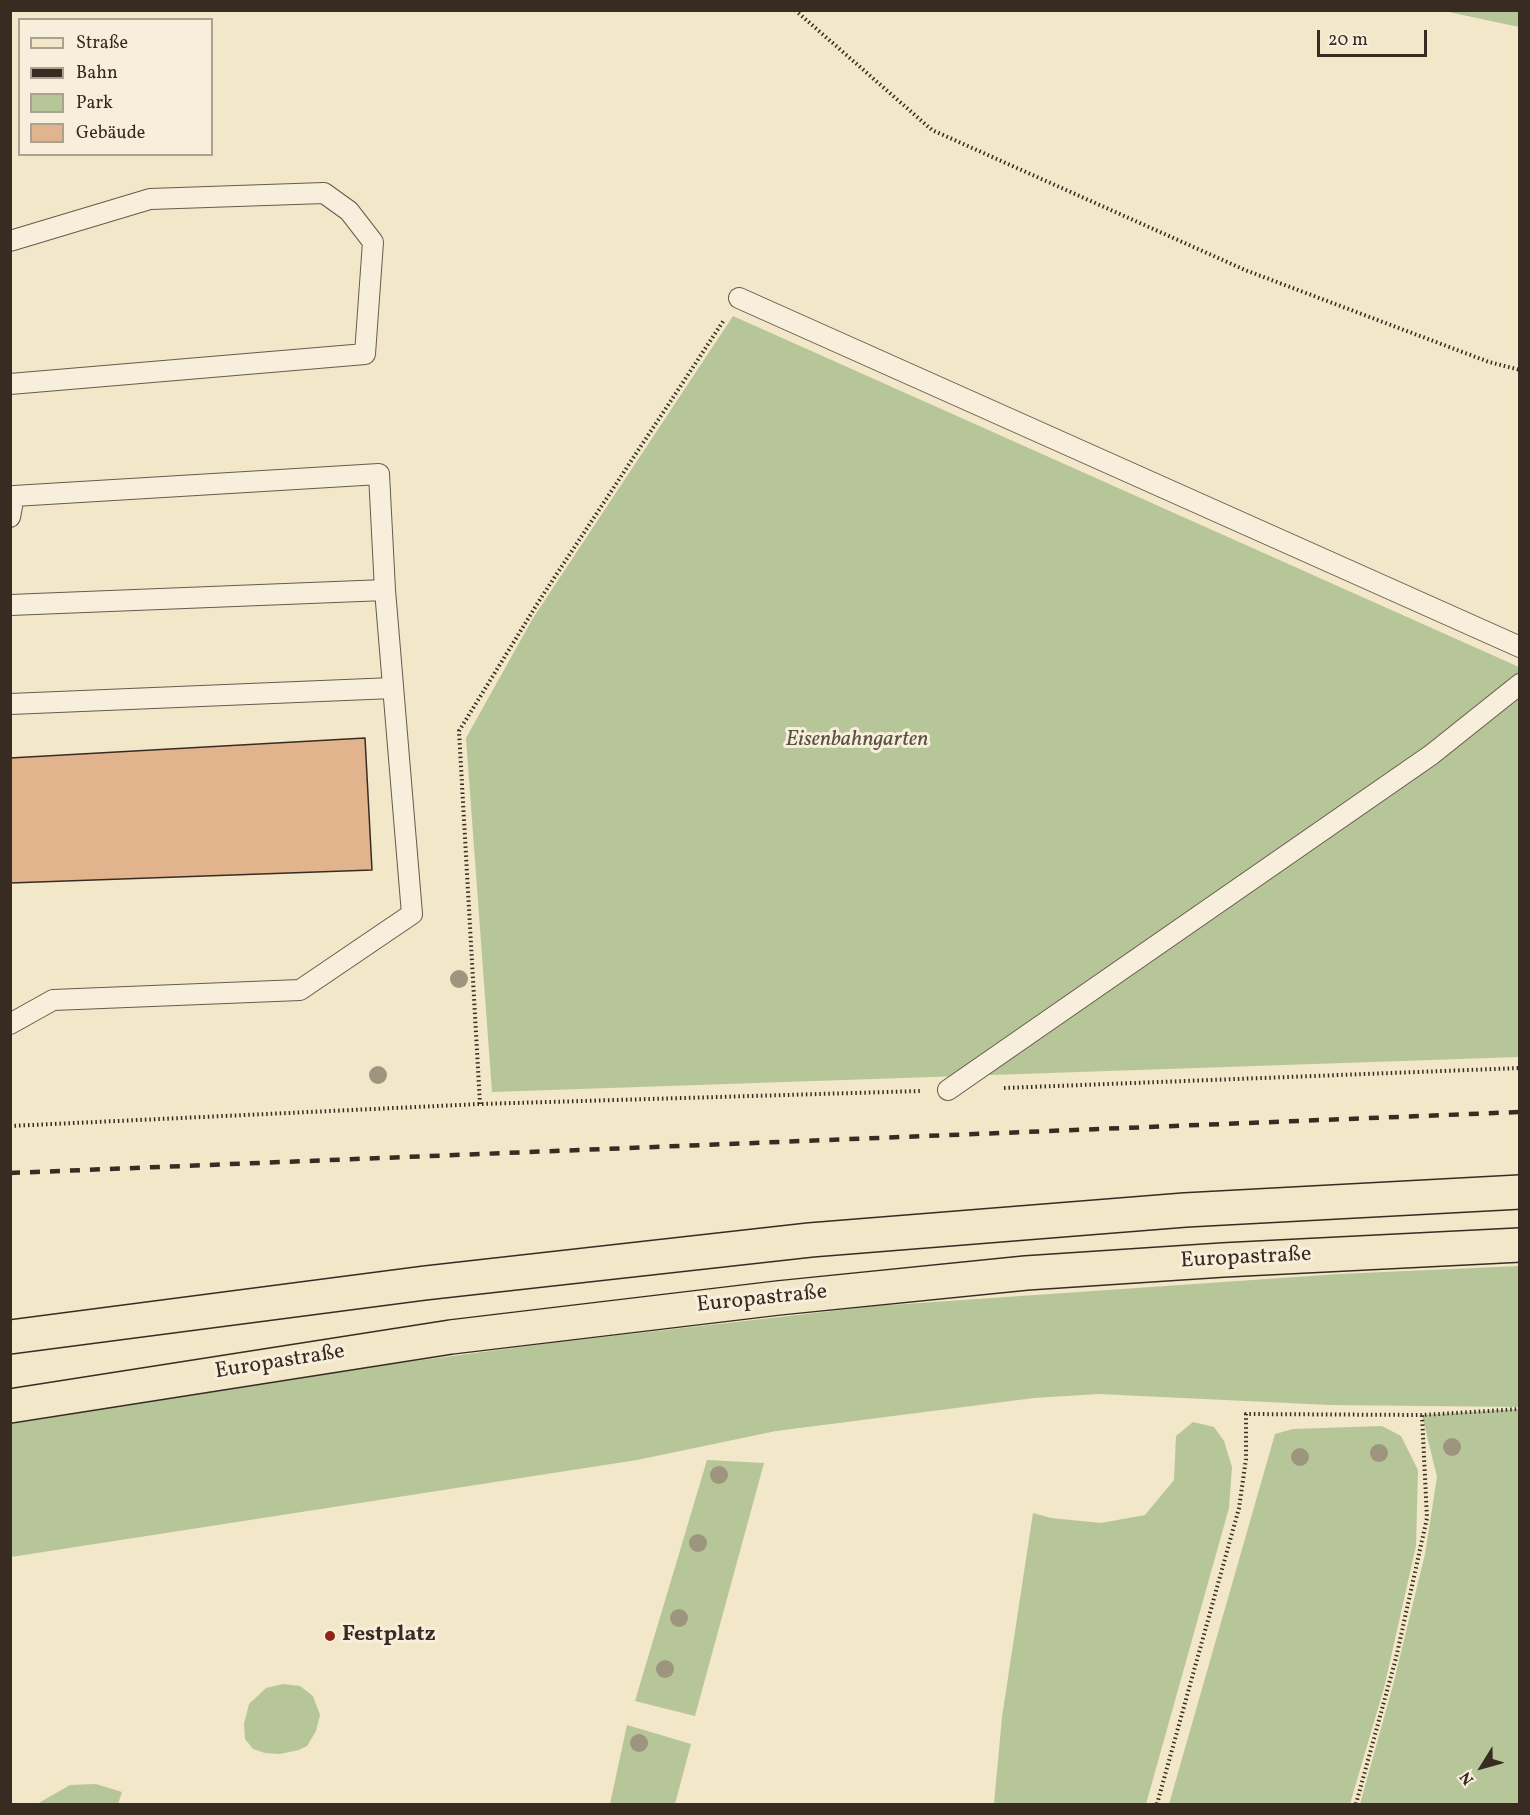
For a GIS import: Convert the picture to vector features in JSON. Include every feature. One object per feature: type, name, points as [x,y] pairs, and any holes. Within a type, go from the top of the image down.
[{"type":"main road","points":[[10,1337],[425,1283],[810,1240],[1185,1210],[1520,1192]]},
{"type":"main road","name":"Europastraße","points":[[10,1406],[451,1337],[778,1298],[1026,1273],[1223,1260],[1520,1245]]},
{"type":"lane","points":[[10,242],[150,199],[324,193],[349,211],[373,242],[365,354],[10,384]]},
{"type":"lane","points":[[739,298],[1520,647]]},
{"type":"lane","points":[[10,517],[14,496],[379,474],[385,590],[412,914],[300,990],[53,1000],[10,1024]]},
{"type":"lane","points":[[10,605],[385,590]]},
{"type":"lane","points":[[948,1090],[1431,755],[1520,684]]},
{"type":"lane","points":[[10,704],[393,688]]},
{"type":"path","points":[[795,10],[932,130],[1245,270],[1490,362],[1520,370]]},
{"type":"path","points":[[480,1104],[459,731],[538,601],[739,298]]},
{"type":"path","points":[[10,1126],[480,1104],[948,1090],[1520,1068]]},
{"type":"path","points":[[1157,1804],[1239,1508],[1246,1459],[1246,1414],[1422,1415],[1520,1409]]},
{"type":"path","points":[[1356,1804],[1396,1658],[1426,1518],[1422,1415]]},
{"type":"green space","points":[[1444,11],[1519,11],[1519,27]]},
{"type":"green space","name":"Eisenbahngarten","points":[[733,316],[1519,667],[1519,1057],[492,1092],[466,738],[533,618]]},
{"type":"green space","points":[[1519,1266],[1519,1407],[1330,1405],[1099,1394],[1034,1398],[776,1431],[637,1460],[11,1557],[11,1424],[316,1374],[551,1343],[876,1306],[1339,1274]]},
{"type":"green space","points":[[1519,1409],[1519,1804],[1360,1804],[1393,1685],[1425,1554],[1437,1477],[1422,1415]]},
{"type":"green space","points":[[1193,1422],[1214,1427],[1224,1441],[1232,1467],[1229,1508],[1146,1804],[994,1804],[1002,1717],[1033,1513],[1051,1518],[1101,1523],[1145,1515],[1174,1480],[1176,1436]]},
{"type":"green space","points":[[1382,1426],[1401,1436],[1418,1470],[1416,1546],[1384,1688],[1350,1804],[1169,1804],[1275,1434],[1293,1429]]},
{"type":"green space","points":[[707,1460],[764,1463],[695,1716],[635,1701]]},
{"type":"green space","points":[[283,1684],[300,1686],[313,1696],[320,1715],[316,1731],[307,1746],[299,1750],[280,1754],[253,1749],[245,1739],[244,1724],[249,1704],[266,1688]]},
{"type":"green space","points":[[627,1725],[691,1744],[675,1804],[610,1804]]},
{"type":"green space","points":[[96,1784],[122,1792],[118,1804],[37,1804],[70,1785]]},
{"type":"building","points":[[365,738],[372,870],[10,883],[10,758]]},
{"type":"railway","points":[[10,1173],[1520,1112]]},
{"type":"place","name":"Festplatz","points":[[330,1636]]}]
